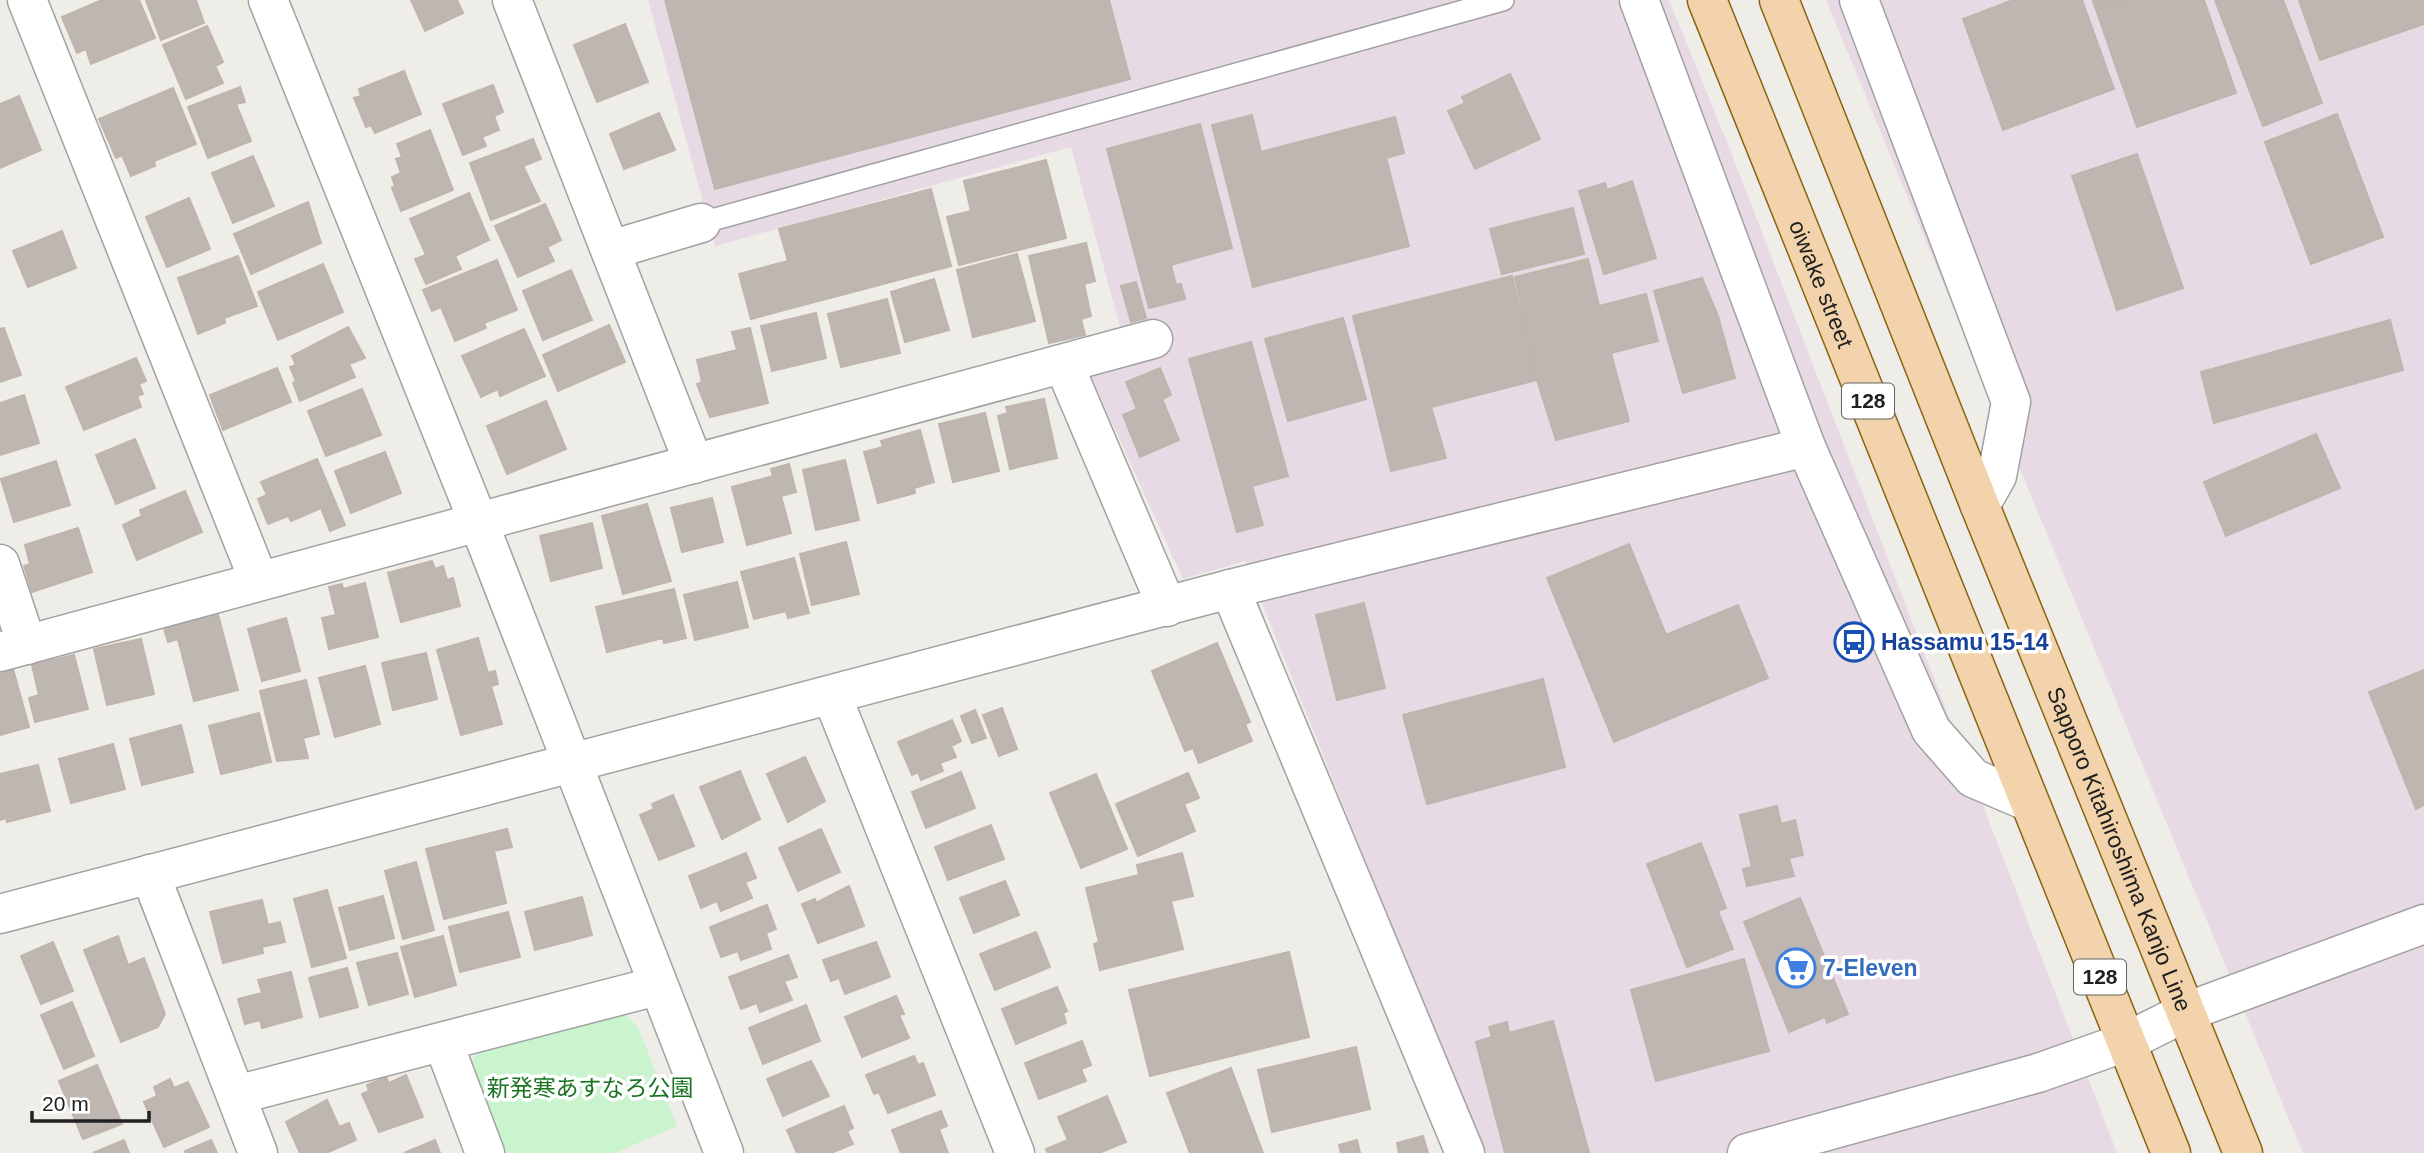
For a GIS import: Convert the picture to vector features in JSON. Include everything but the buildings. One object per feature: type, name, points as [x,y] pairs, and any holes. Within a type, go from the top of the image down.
[{"type":"main road","name":"oiwake street","points":[[1707,0],[2029,802]]},
{"type":"main road","points":[[1779,0],[1980,506]]},
{"type":"main road","name":"Sapporo Kitahiroshima Kanjo Line","points":[[1980,506],[2243,1153]]},
{"type":"main road","name":"128","points":[[2029,802],[2171,1153]]},
{"type":"street","points":[[27,0],[259,582]]},
{"type":"street","points":[[268,0],[478,521],[724,1153]]},
{"type":"street","points":[[512,0],[694,464]]},
{"type":"street","points":[[1639,0],[1806,447],[1931,730],[1973,778],[2029,802]]},
{"type":"street","points":[[1859,0],[2011,402],[1997,476],[1980,506]]},
{"type":"street","points":[[611,250],[701,223]]},
{"type":"street","points":[[0,564],[14,649],[1153,339]]},
{"type":"street","points":[[1064,365],[1167,607]]},
{"type":"street","points":[[0,914],[1230,589],[1806,447]]},
{"type":"street","points":[[1230,589],[1465,1153]]},
{"type":"street","points":[[832,696],[1015,1153]]},
{"type":"street","points":[[150,874],[258,1153]]},
{"type":"street","points":[[1747,1153],[2038,1073],[2126,1042],[2186,1012],[2424,924]]},
{"type":"street","points":[[236,1096],[657,986]]},
{"type":"street","points":[[443,1042],[485,1153]]},
{"type":"lane","points":[[701,223],[1503,0]]},
{"type":"shaded area","points":[[648,0],[1669,0],[1731,152],[2117,1153],[1483,1153],[1245,561],[1183,579],[1076,344],[1120,327],[1071,147],[715,246]]},
{"type":"shaded area","points":[[1826,0],[2424,0],[2424,1153],[2303,1153]]},
{"type":"green space","name":"新発寒あすなろ公園","points":[[621,1011],[638,1027],[677,1126],[615,1153],[506,1153],[466,1069],[478,1053]]},
{"type":"place","name":"Hassamu 15-14","points":[[1854,642]]},
{"type":"place","name":"7-Eleven","points":[[1796,968]]}]
